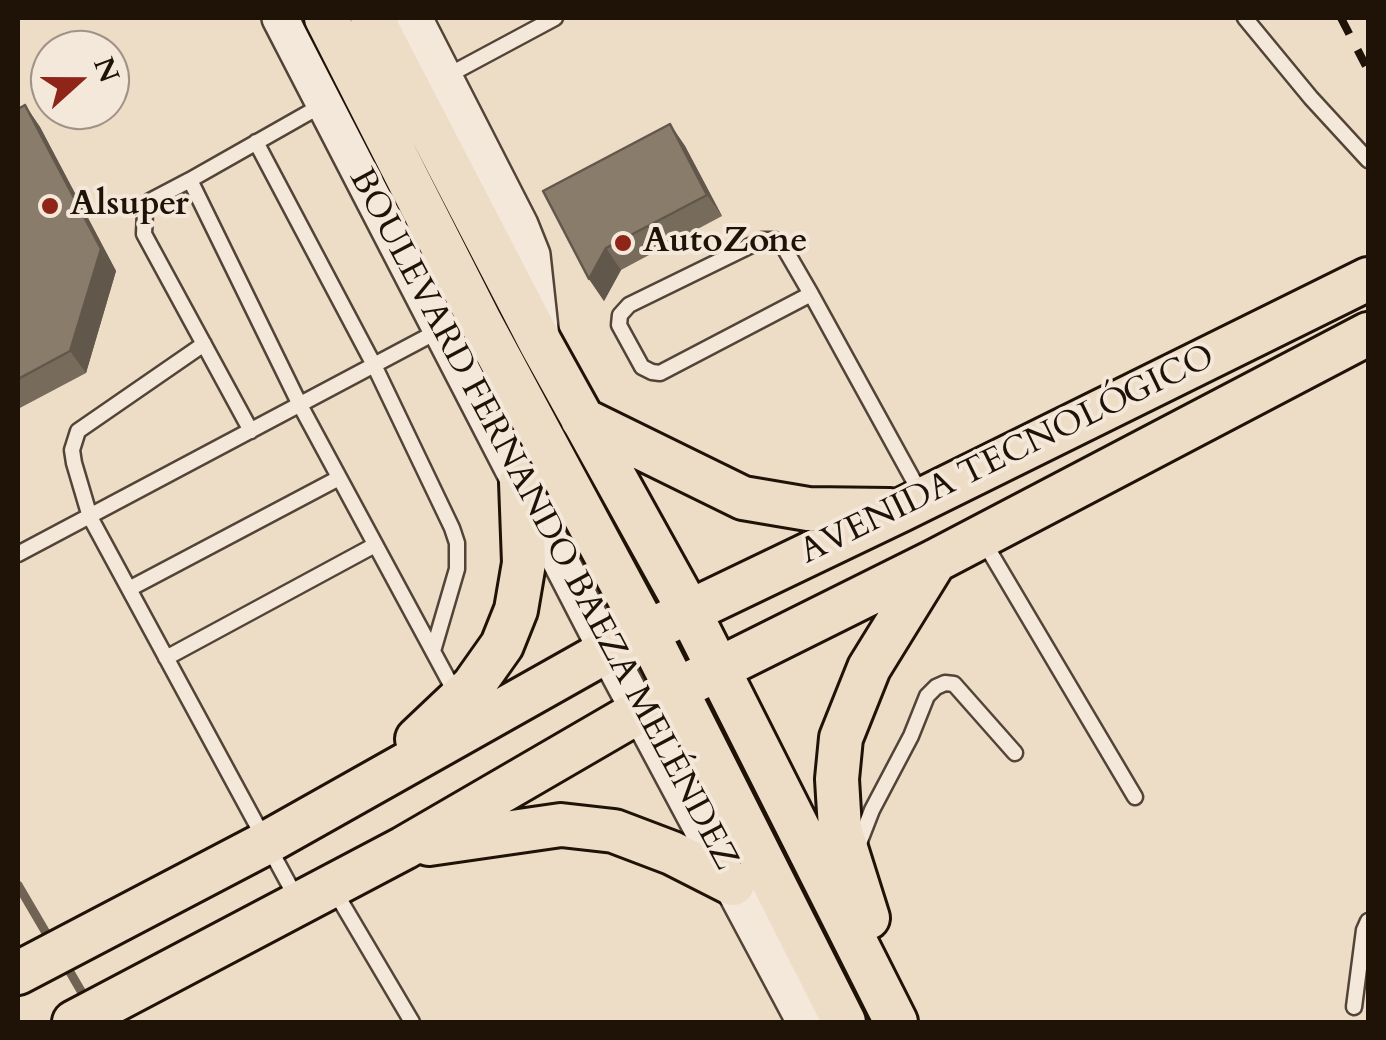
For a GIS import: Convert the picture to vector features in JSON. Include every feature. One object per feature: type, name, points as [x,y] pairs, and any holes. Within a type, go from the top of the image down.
[{"type":"main road","name":"BOULEVARD FERNANDO BAEZA MELÉNDEZ","points":[[326,18],[482,324],[647,632],[658,700],[844,1022]]},
{"type":"main road","points":[[372,18],[541,344],[719,668],[900,1022]]},
{"type":"main road","name":"AVENIDA TECNOLÓGICO","points":[[18,973],[266,843],[607,651],[1368,280]]},
{"type":"main road","name":"AVENIDA TECNOLÓGICO","points":[[74,1022],[404,848],[658,700],[935,561],[1368,334]]},
{"type":"main road","points":[[582,419],[743,498],[808,510],[912,504]]},
{"type":"main road","points":[[393,773],[416,739],[460,700],[502,645],[516,610],[524,562],[521,482]]},
{"type":"main road","points":[[900,1022],[840,830],[836,779],[841,738],[869,668],[935,561]]},
{"type":"main road","points":[[404,848],[561,825],[614,830],[672,853],[732,884]]},
{"type":"street","name":"BOULEVARD FERNANDO BAEZA MELÉNDEZ","points":[[280,18],[607,651],[658,700],[732,884],[805,1022]]},
{"type":"street","points":[[414,18],[532,255],[541,344]]},
{"type":"lane","points":[[444,78],[555,18]]},
{"type":"lane","points":[[1245,18],[1368,160]]},
{"type":"lane","points":[[251,431],[144,234],[145,212],[150,200],[324,104]]},
{"type":"lane","points":[[256,142],[374,365],[452,528],[457,543],[457,569],[434,651]]},
{"type":"lane","points":[[190,180],[300,405],[460,700]]},
{"type":"lane","points":[[811,294],[660,373],[642,367],[620,325],[620,315],[629,305],[762,240],[782,244],[811,294],[912,504]]},
{"type":"lane","points":[[18,554],[441,330]]},
{"type":"lane","points":[[204,344],[78,431],[72,450],[90,516],[266,843],[315,894],[412,1022]]},
{"type":"lane","points":[[128,589],[339,478]]},
{"type":"lane","points":[[981,537],[1135,796]]},
{"type":"lane","points":[[166,658],[375,545]]},
{"type":"lane","points":[[850,865],[872,810],[936,687],[954,684],[1015,754]]},
{"type":"lane","points":[[1354,1007],[1368,921]]},
{"type":"building","name":"Alsuper","points":[[25,105],[30,114],[30,130],[38,130],[101,249],[70,351],[18,379],[18,109]]},
{"type":"building","name":"AutoZone","points":[[670,124],[707,195],[606,248],[589,279],[543,191]]},
{"type":"waterway","points":[[18,885],[52,943]]},
{"type":"waterway","points":[[63,960],[88,1003]]},
{"type":"railway","points":[[1341,18],[1368,70]]},
{"type":"place","name":"Alsuper","points":[[50,206]]},
{"type":"place","name":"AutoZone","points":[[623,243]]}]
